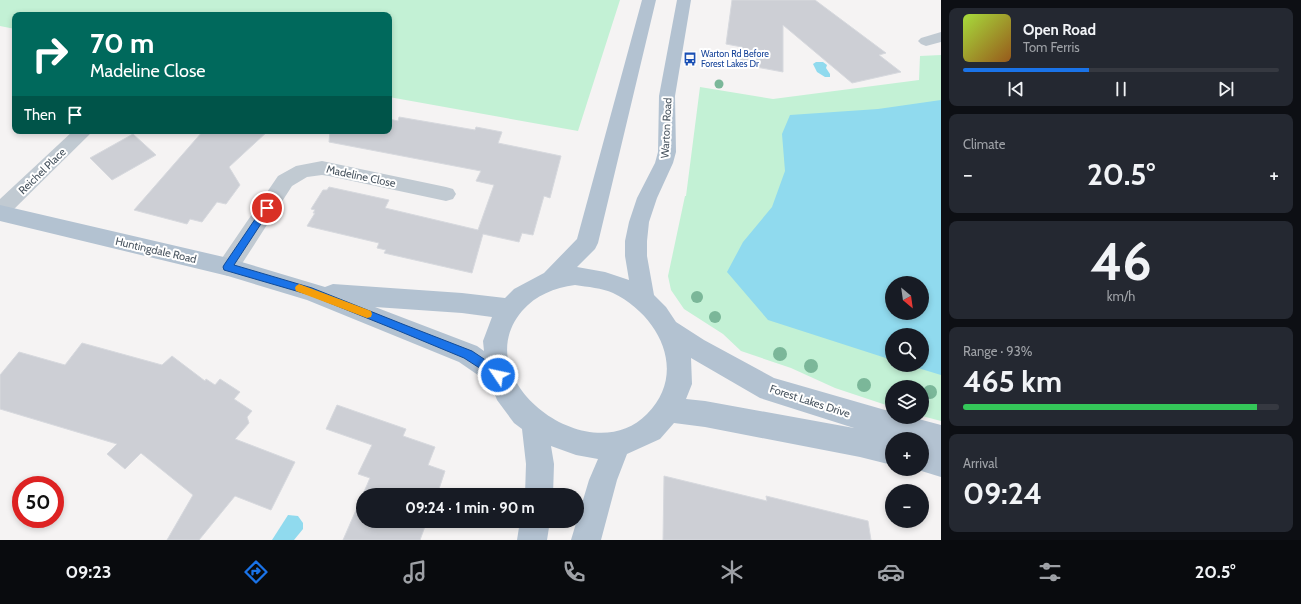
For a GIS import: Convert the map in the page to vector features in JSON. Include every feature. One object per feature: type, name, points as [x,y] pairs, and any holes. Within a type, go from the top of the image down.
[{"type":"main road","points":[[552,279],[588,243],[649,0]]},
{"type":"main road","name":"Warton Road","points":[[643,300],[636,256],[636,241],[639,222],[647,198],[664,163],[667,152],[667,96],[684,0]]},
{"type":"main road","name":"Huntingdale Road","points":[[0,212],[228,267],[312,292],[468,354],[498,375]]},
{"type":"main road","points":[[575,276],[598,279],[622,287],[643,300],[657,314],[669,330],[679,356],[679,384],[669,410],[648,432],[618,444],[590,445],[561,439],[535,425],[512,402],[498,375],[495,351],[498,328],[508,309],[527,290],[552,279],[575,276]]},
{"type":"main road","name":"Huntingdale Road","points":[[312,292],[462,303],[508,309]]},
{"type":"main road","name":"Forest Lakes Drive","points":[[669,330],[695,348],[769,389],[859,417],[941,438]]},
{"type":"main road","points":[[669,410],[705,414],[860,443],[885,449]]},
{"type":"main road","points":[[535,425],[540,464],[539,488]]},
{"type":"main road","points":[[586,540],[603,480],[618,444]]},
{"type":"main road","points":[[929,460],[941,463]]},
{"type":"main road","points":[[532,540],[534,528]]},
{"type":"street","points":[[926,41],[941,37]]},
{"type":"street","name":"Reichel Place","points":[[0,212],[81,134]]},
{"type":"street","name":"Madeline Close","points":[[228,267],[285,181],[303,171],[322,168],[329,169],[446,194]]},
{"type":"green space","points":[[0,0],[620,0],[578,131],[392,98],[392,12],[12,12],[12,28],[0,26]]},
{"type":"green space","points":[[941,55],[941,421],[929,418],[929,380],[885,380],[885,405],[835,388],[791,368],[741,351],[723,334],[684,309],[671,290],[668,276],[686,196],[700,87],[773,99],[919,80],[920,56]]},
{"type":"water","points":[[816,62],[823,62],[827,65],[826,68],[830,74],[830,77],[825,77],[817,72],[813,64]]},
{"type":"water","points":[[941,100],[941,375],[929,371],[929,328],[885,328],[885,358],[768,320],[727,272],[743,242],[772,207],[785,171],[782,134],[790,115],[878,109]]},
{"type":"water","points":[[288,515],[298,516],[303,523],[303,529],[294,540],[272,540]]},
{"type":"building","points":[[732,0],[815,0],[886,53],[879,55],[901,72],[852,83],[783,25],[783,72],[740,64],[742,47],[726,44]]},
{"type":"building","points":[[399,117],[475,130],[476,127],[502,132],[498,143],[561,156],[550,198],[544,196],[533,235],[522,233],[519,242],[483,234],[472,273],[384,253],[386,250],[377,248],[379,243],[307,226],[315,213],[313,213],[315,210],[311,209],[323,190],[327,190],[329,187],[389,200],[385,208],[478,230],[494,185],[476,181],[481,171],[329,142],[330,134],[392,134],[392,120],[398,121]]},
{"type":"building","points":[[133,134],[156,155],[112,180],[90,158]]},
{"type":"building","points":[[200,134],[265,134],[229,167],[240,185],[226,204],[217,202],[202,222],[190,219],[187,224],[134,210]]},
{"type":"building","points":[[82,343],[162,365],[172,356],[205,381],[206,379],[215,385],[220,379],[240,392],[234,399],[252,411],[247,417],[249,423],[235,439],[295,462],[271,510],[235,496],[199,540],[167,540],[193,495],[141,453],[125,469],[107,454],[117,444],[0,409],[0,375],[19,352],[65,365]]},
{"type":"building","points":[[337,405],[406,429],[403,436],[435,447],[428,465],[445,471],[439,488],[366,488],[370,478],[358,474],[372,445],[326,429]]},
{"type":"building","points":[[664,476],[767,501],[766,496],[868,521],[871,540],[663,540]]},
{"type":"building","points":[[356,510],[356,528],[424,528],[420,540],[343,540]]},
{"type":"slow traffic","points":[[299,288],[367,314]]},
{"type":"place","name":"Warton Rd Before Forest Lakes Dr","points":[[690,59]]},
{"type":"route","points":[[267,208],[228,267],[312,292],[468,354],[498,375]]}]
